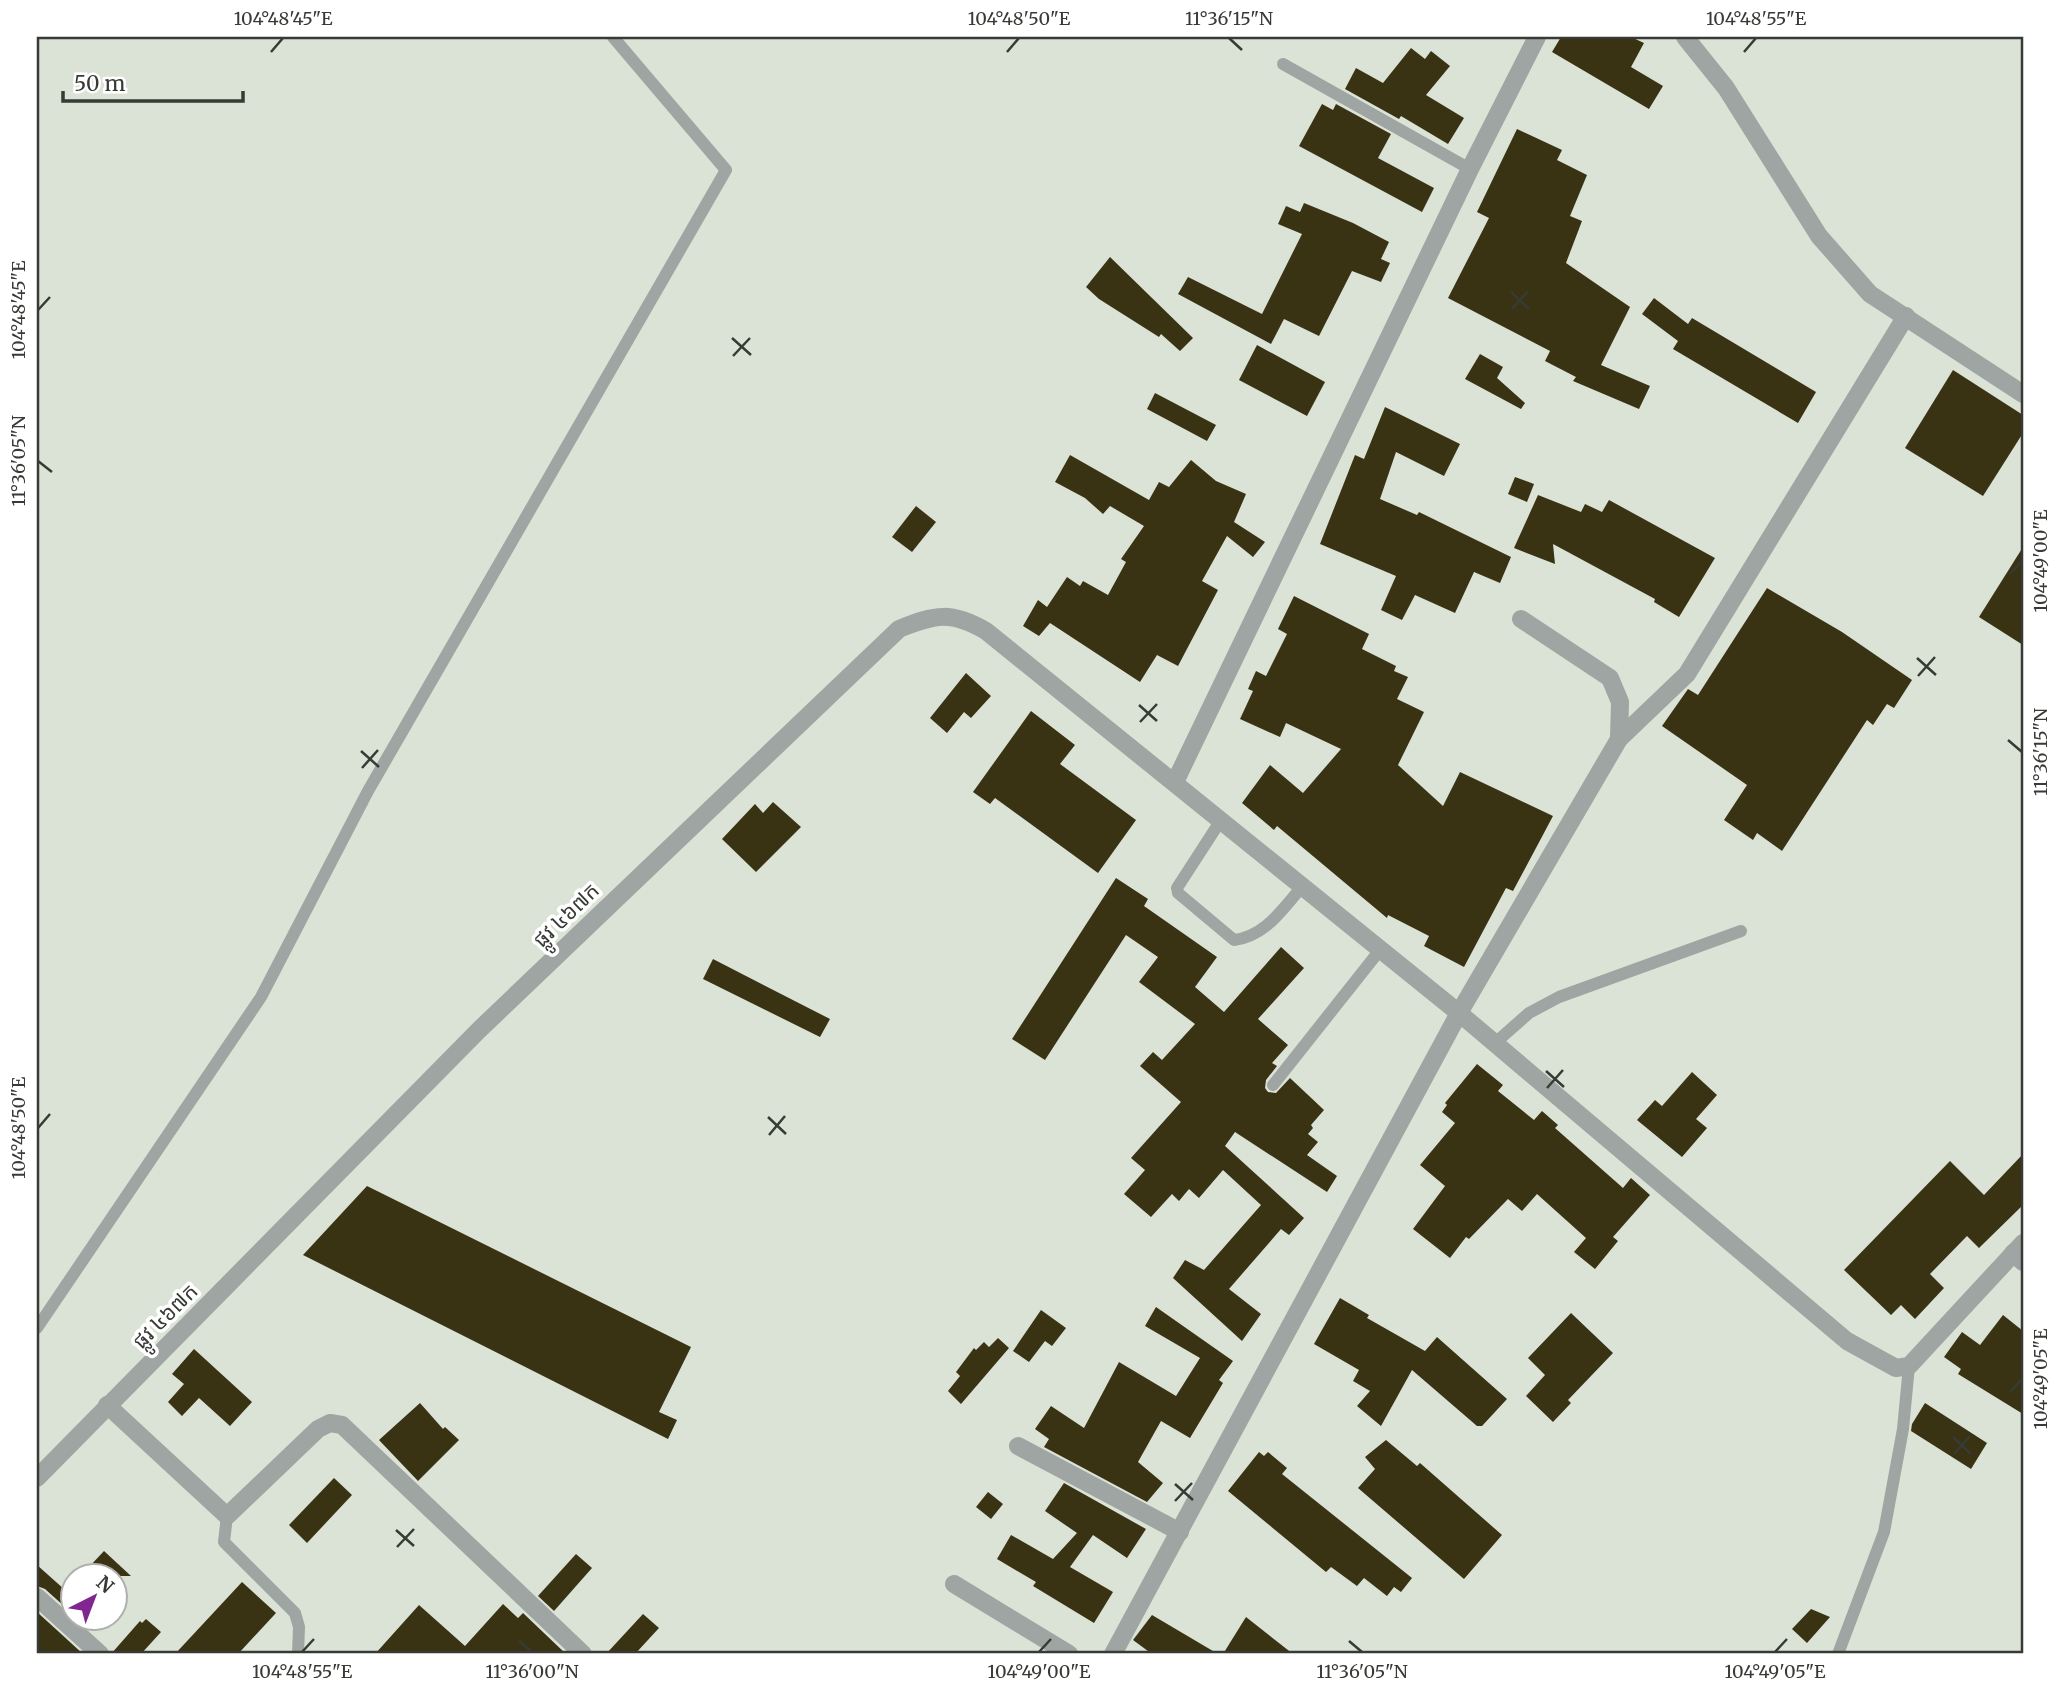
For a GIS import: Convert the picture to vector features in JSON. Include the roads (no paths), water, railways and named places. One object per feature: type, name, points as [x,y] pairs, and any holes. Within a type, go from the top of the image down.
[{"type":"street","points":[[1175,782],[1470,169],[1537,37]]},
{"type":"street","points":[[1685,37],[1726,88],[1819,236],[1870,293],[2023,394]]},
{"type":"street","points":[[1113,1654],[1459,1013],[1619,739],[1687,674],[1906,316]]},
{"type":"street","name":"ផ្លូវ ៤៦៧ក","points":[[37,1478],[479,1030],[899,629],[934,615],[965,619],[986,631],[1459,1013],[1847,1341],[1896,1368],[1909,1366]]},
{"type":"street","points":[[1521,619],[1610,678],[1620,702],[1619,739]]},
{"type":"street","points":[[1909,1366],[2020,1253]]},
{"type":"street","points":[[107,1405],[227,1516],[318,1429],[330,1423],[342,1425],[583,1654]]},
{"type":"street","points":[[1018,1446],[1180,1532]]},
{"type":"street","points":[[954,1584],[1069,1654]]},
{"type":"street","points":[[37,1597],[100,1654]]},
{"type":"lane","points":[[37,1328],[261,997],[368,791],[726,170],[613,37]]},
{"type":"lane","points":[[1283,64],[1470,169]]},
{"type":"lane","points":[[1221,820],[1177,888],[1178,893],[1234,940],[1252,937],[1264,929],[1302,887]]},
{"type":"lane","points":[[1495,1043],[1529,1013],[1559,997],[1741,932]]},
{"type":"lane","points":[[1273,1085],[1380,950]]},
{"type":"lane","points":[[1839,1654],[1884,1532],[1903,1429],[1909,1366]]},
{"type":"lane","points":[[227,1516],[224,1542],[295,1613],[299,1627],[298,1654]]}]
